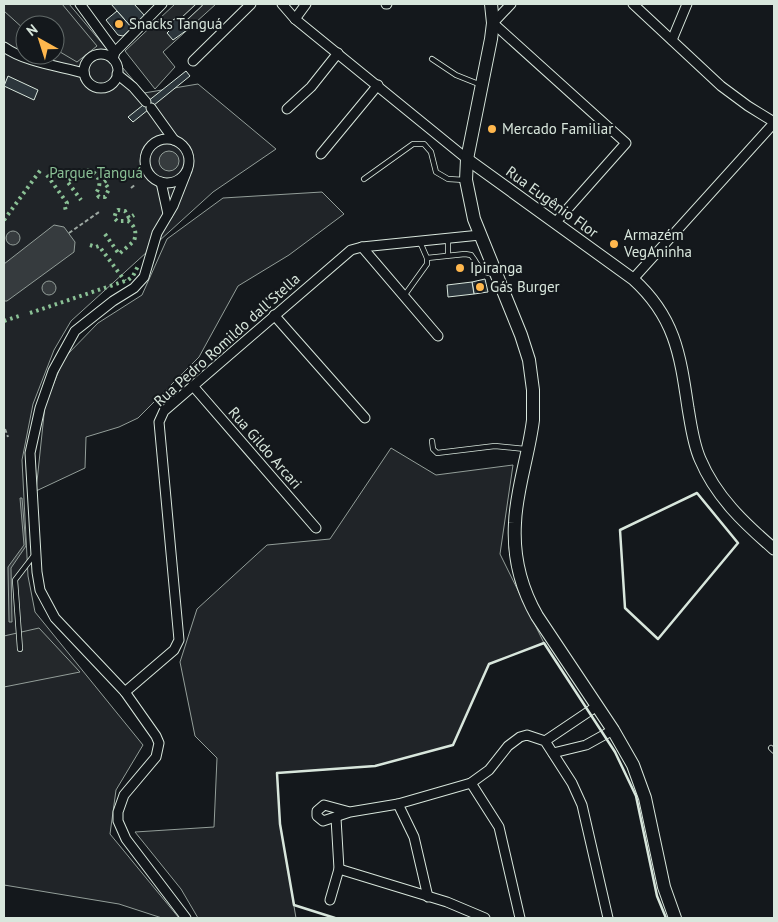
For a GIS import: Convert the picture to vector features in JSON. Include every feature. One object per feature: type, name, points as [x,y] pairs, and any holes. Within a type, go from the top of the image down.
[{"type":"main road","points":[[491,4],[493,23],[467,159],[466,180],[470,206],[480,235],[521,335],[529,360],[534,404],[529,450],[514,523],[517,561],[528,600],[624,748],[640,782],[647,806],[664,888],[675,918]]},
{"type":"street","points":[[80,4],[114,56],[116,64],[116,79],[109,86],[100,88],[91,84],[84,73],[88,62],[94,56],[114,56]]},
{"type":"street","points":[[114,56],[162,4]]},
{"type":"street","points":[[193,61],[251,4]]},
{"type":"street","name":"Rua Eugênio Flor","points":[[282,4],[294,18],[467,159],[633,278],[660,308],[675,339],[699,458],[730,508],[774,549]]},
{"type":"street","points":[[294,18],[306,4]]},
{"type":"street","points":[[511,4],[493,23],[626,143],[555,223]]},
{"type":"street","points":[[633,4],[734,98],[774,123],[633,278]]},
{"type":"street","points":[[672,40],[687,4]]},
{"type":"street","points":[[4,47],[10,52],[84,73]]},
{"type":"street","points":[[287,109],[310,87],[338,53]]},
{"type":"street","points":[[117,74],[133,87],[149,105],[174,140]]},
{"type":"street","points":[[322,154],[378,85]]},
{"type":"street","points":[[186,173],[175,182],[161,182],[150,174],[146,167],[145,159],[147,152],[152,145],[159,141],[166,139],[174,140],[186,150],[189,157],[189,165],[186,173],[173,206],[157,233],[144,277],[134,288],[113,301],[75,331],[53,370],[40,408],[30,453],[37,572],[40,590],[55,618],[124,692],[156,736],[159,743],[158,750],[152,763],[124,794],[118,812],[118,821],[126,839],[186,918]]},
{"type":"street","points":[[161,182],[168,214]]},
{"type":"street","name":"Rua Pedro Romildo dall'Stella","points":[[124,692],[170,654],[178,645],[179,640],[159,422],[164,411],[346,253],[362,247],[480,235]]},
{"type":"street","points":[[362,247],[438,336]]},
{"type":"street","points":[[274,315],[365,418]]},
{"type":"street","name":"Rua Gildo Arcari","points":[[193,386],[316,528]]},
{"type":"street","points":[[545,741],[597,706]]},
{"type":"street","points":[[553,753],[586,745],[612,730]]},
{"type":"street","points":[[350,812],[327,805],[319,808],[317,816],[323,821],[350,812],[398,804],[472,783],[489,770],[508,746],[520,737],[527,735],[545,741],[572,783],[582,805],[606,918]]},
{"type":"street","points":[[472,783],[500,827],[520,918]]},
{"type":"street","points":[[398,804],[414,837],[428,897]]},
{"type":"street","points":[[330,900],[339,869],[336,818]]},
{"type":"street","points":[[339,869],[460,907],[485,918]]},
{"type":"lane","points":[[184,19],[200,4]]},
{"type":"lane","points":[[432,59],[456,75],[482,85]]},
{"type":"lane","points":[[364,179],[412,144],[424,144],[431,152],[436,172],[448,179],[466,180]]},
{"type":"lane","points":[[448,238],[448,255]]},
{"type":"lane","points":[[404,296],[427,264],[427,258],[420,241]]},
{"type":"lane","points":[[427,258],[448,255],[471,255],[483,272],[495,274]]},
{"type":"lane","points":[[432,441],[433,449],[437,453],[494,446],[529,450]]},
{"type":"lane","points":[[20,650],[15,580],[36,553]]},
{"type":"path","points":[[131,188],[136,184]]},
{"type":"path","points":[[70,233],[99,212]]},
{"type":"path","points":[[5,429],[8,437]]},
{"type":"green space","name":"Parque Tanguá","points":[[4,4],[69,4],[144,93],[198,84],[276,149],[213,192],[71,321],[54,350],[33,404],[22,460],[28,576],[35,612],[143,745],[116,790],[110,834],[179,918],[162,918],[119,904],[4,885]]},
{"type":"green space","points":[[322,192],[344,214],[289,255],[238,286],[199,357],[138,418],[119,427],[86,437],[85,468],[36,491],[45,405],[64,358],[98,323],[142,295],[167,239],[223,198]]},
{"type":"green space","points":[[391,448],[436,475],[513,465],[500,554],[544,643],[489,664],[453,745],[375,766],[277,773],[280,824],[296,918],[198,918],[181,889],[135,832],[214,827],[217,758],[195,736],[180,662],[197,609],[267,545],[330,539]]},
{"type":"shaded area","points":[[4,4],[62,4],[97,46],[77,62],[65,55],[65,15],[15,15],[15,21],[4,11]]},
{"type":"shaded area","points":[[175,4],[216,4],[163,52],[175,67],[155,89],[125,51]]},
{"type":"shaded area","points":[[169,151],[176,154],[179,161],[176,168],[169,171],[162,168],[159,161],[162,154]]},
{"type":"shaded area","points":[[54,225],[64,227],[75,242],[74,252],[7,301],[4,301],[4,264]]},
{"type":"shaded area","points":[[10,231],[16,231],[20,238],[16,245],[10,245],[6,241],[6,235]]},
{"type":"shaded area","points":[[49,281],[54,283],[56,288],[54,293],[49,295],[44,293],[42,288],[44,283]]},
{"type":"shaded area","points":[[20,498],[22,498],[26,546],[11,568],[12,622],[9,622],[8,567],[24,545]]},
{"type":"shaded area","points":[[39,628],[80,672],[4,687],[4,636]]},
{"type":"building","points":[[111,4],[134,4],[145,16],[132,28]]},
{"type":"building","name":"Snacks Tanguá","points":[[117,11],[132,28],[123,36],[118,35],[106,20]]},
{"type":"building","points":[[176,18],[187,30],[173,40],[167,33],[170,30],[166,25]]},
{"type":"building","points":[[186,71],[190,76],[133,122],[128,117]]},
{"type":"building","points":[[8,76],[38,90],[34,100],[4,86]]},
{"type":"building","name":"Gás Burger","points":[[485,279],[488,292],[474,294],[472,282]]},
{"type":"building","points":[[472,282],[474,294],[448,297],[447,285]]},
{"type":"hedge","points":[[4,220],[42,168]]},
{"type":"hedge","points":[[81,171],[90,170],[98,178],[99,186],[96,193],[99,197],[105,197],[109,189],[104,182],[107,180]]},
{"type":"hedge","points":[[47,175],[67,203],[66,211]]},
{"type":"hedge","points":[[76,175],[67,181],[81,200]]},
{"type":"hedge","points":[[105,234],[119,254],[134,241],[135,232],[134,227],[128,221],[117,221],[114,218],[116,212],[118,210],[125,211],[129,218],[134,215]]},
{"type":"hedge","points":[[90,245],[99,246],[125,281]]},
{"type":"hedge","points":[[30,313],[128,280],[133,276],[139,264]]},
{"type":"hedge","points":[[4,321],[22,315]]},
{"type":"wall","points":[[697,493],[738,543],[658,639],[625,608],[620,530],[697,493]]},
{"type":"wall","points":[[335,918],[294,905],[280,824],[277,773],[375,766],[453,745],[489,664],[544,643],[615,752],[636,796],[657,896],[666,918]]},
{"type":"place","name":"Snacks Tanguá","points":[[119,24]]},
{"type":"place","name":"Mercado Familiar","points":[[492,129]]},
{"type":"place","name":"Armazém VegAninha","points":[[614,244]]},
{"type":"place","name":"Ipiranga","points":[[460,268]]},
{"type":"place","name":"Gás Burger","points":[[480,287]]}]
